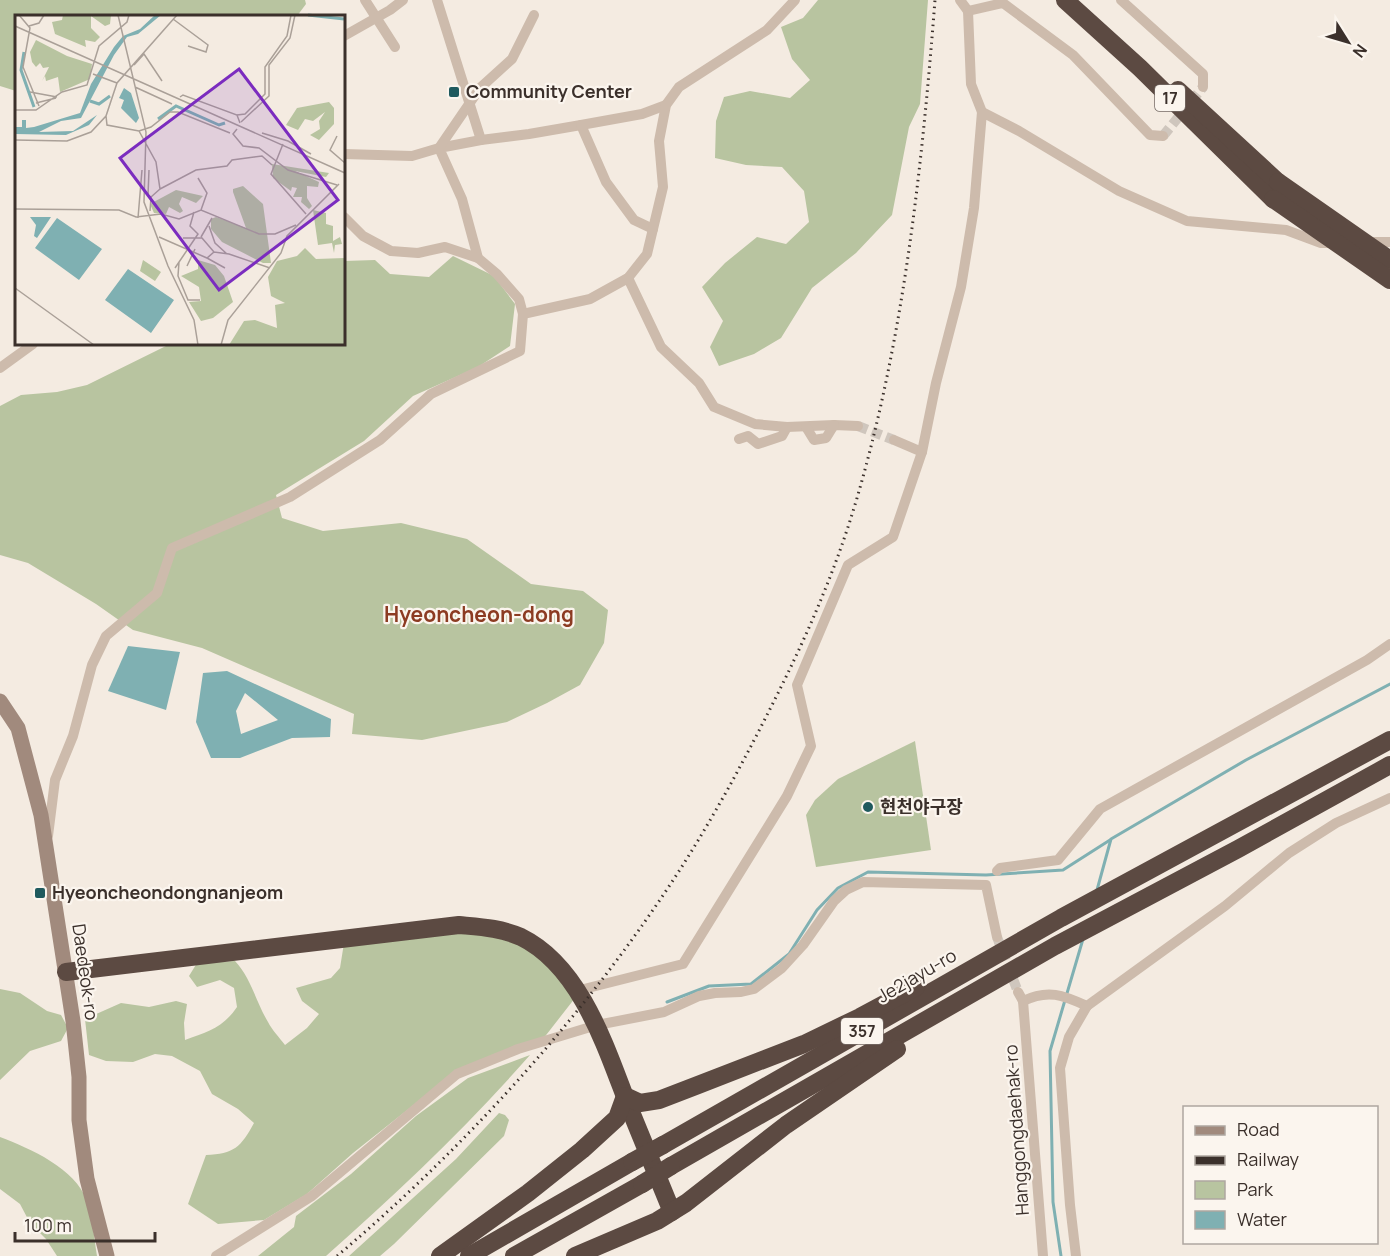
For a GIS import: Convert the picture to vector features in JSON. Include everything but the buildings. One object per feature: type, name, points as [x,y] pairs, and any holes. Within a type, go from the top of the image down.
[{"type":"highway","name":"17","points":[[1065,0],[1276,190],[1390,280]]},
{"type":"highway","name":"17","points":[[1082,0],[1276,190],[1390,260]]},
{"type":"highway","name":"Je2jayu-ro","points":[[469,1256],[1061,918],[1390,740]]},
{"type":"highway","name":"357","points":[[514,1256],[1054,946],[1238,849],[1390,765]]},
{"type":"highway","points":[[66,972],[459,925],[492,927],[521,937],[548,956],[567,976],[597,1024],[672,1212]]},
{"type":"highway","points":[[625,1096],[640,1103],[659,1100],[804,1044],[860,1017],[935,976],[1017,943]]},
{"type":"highway","points":[[575,1256],[657,1221],[672,1212],[786,1125],[855,1077],[899,1048],[975,1005],[1024,963]]},
{"type":"highway","points":[[440,1256],[528,1193],[582,1150],[617,1118],[625,1096]]},
{"type":"street","points":[[365,0],[375,19],[395,46]]},
{"type":"street","points":[[345,35],[404,0]]},
{"type":"street","points":[[437,0],[481,140]]},
{"type":"street","points":[[523,314],[590,299],[628,278],[647,254],[663,188],[659,141],[666,105],[679,87],[767,30],[795,0]]},
{"type":"street","points":[[576,991],[683,964],[787,796],[811,746],[796,685],[848,566],[893,537],[922,452],[936,383],[961,286],[974,208],[982,112],[971,84],[968,11],[960,0]]},
{"type":"street","points":[[1121,0],[1203,74],[1203,87]]},
{"type":"street","points":[[968,11],[1003,3],[1073,56],[1150,135],[1163,136]]},
{"type":"street","points":[[439,148],[480,88],[512,59],[534,15]]},
{"type":"street","points":[[345,154],[412,156],[481,140],[642,114],[666,105]]},
{"type":"street","points":[[982,112],[1119,190],[1187,221],[1286,230],[1321,243],[1390,242]]},
{"type":"street","points":[[581,125],[606,182],[634,220],[653,229]]},
{"type":"street","points":[[439,148],[462,199],[478,258]]},
{"type":"street","points":[[46,849],[55,780],[73,736],[92,665],[106,636],[157,593],[172,548],[290,497],[380,440],[431,394],[520,351],[523,314],[519,299],[497,274],[478,258],[445,247],[418,253],[391,251],[363,236],[345,218]]},
{"type":"street","points":[[628,278],[661,347],[699,383],[714,407],[755,424],[788,427],[858,426]]},
{"type":"street","points":[[0,368],[32,345]]},
{"type":"street","points":[[739,439],[748,436],[758,444],[782,436],[788,427]]},
{"type":"street","points":[[894,440],[922,452]]},
{"type":"street","points":[[997,871],[1000,868],[1058,860],[1100,809],[1367,660],[1390,644]]},
{"type":"street","name":"Daedeok-ro","points":[[0,701],[18,728],[41,815],[66,972],[79,1077],[79,1120],[87,1179],[107,1256]]},
{"type":"street","points":[[1076,1256],[1060,1068],[1070,1037],[1087,1006],[1225,906],[1289,853],[1336,823],[1390,798]]},
{"type":"street","points":[[216,1256],[312,1196],[457,1074],[518,1049],[597,1024],[664,1012],[699,996],[754,989],[782,968],[803,945],[834,901],[846,890],[863,882],[986,885],[997,937]]},
{"type":"street","name":"Hanggongdaehak-ro","points":[[1043,1256],[1020,997],[1047,993],[1087,1006]]},
{"type":"green space","points":[[0,0],[305,0],[306,4],[298,15],[15,15],[15,91],[0,86]]},
{"type":"green space","points":[[818,0],[928,0],[920,104],[909,127],[892,215],[856,253],[812,288],[781,338],[754,354],[719,366],[710,347],[723,321],[702,287],[725,263],[757,237],[786,244],[809,222],[804,191],[782,167],[746,165],[715,158],[716,121],[724,97],[750,91],[790,98],[810,80],[792,59],[781,27],[803,18]]},
{"type":"green space","points":[[453,256],[494,276],[515,304],[510,346],[478,367],[413,396],[364,441],[276,495],[282,518],[323,531],[401,523],[467,539],[531,584],[583,591],[608,610],[604,643],[580,685],[507,722],[422,740],[352,734],[354,714],[202,648],[133,630],[96,604],[28,563],[0,555],[0,406],[21,395],[57,392],[87,385],[168,345],[345,345],[345,261],[375,260],[390,274],[429,277]]},
{"type":"green space","name":"현천야구장","points":[[915,741],[931,850],[816,867],[806,815],[815,800],[838,779]]},
{"type":"green space","points":[[480,931],[500,935],[549,960],[575,998],[536,1048],[507,1052],[425,1096],[353,1153],[307,1194],[264,1220],[218,1224],[188,1204],[206,1155],[223,1153],[236,1148],[254,1123],[238,1109],[212,1094],[200,1071],[172,1056],[155,1054],[133,1062],[106,1061],[89,1055],[85,1019],[121,1003],[149,1007],[176,1001],[187,1004],[184,1023],[185,1040],[214,1028],[226,1020],[237,1007],[234,988],[220,980],[197,987],[189,976],[197,963],[235,961],[249,982],[270,1025],[285,1045],[307,1028],[319,1014],[302,1001],[296,988],[331,978],[340,968],[344,943]]},
{"type":"green space","points":[[0,989],[20,993],[47,1011],[61,1015],[68,1028],[61,1041],[30,1051],[0,1080]]},
{"type":"green space","points":[[530,1055],[431,1159],[326,1256],[258,1256],[294,1227],[296,1216],[351,1174],[416,1116],[468,1078]]},
{"type":"green space","points":[[499,1113],[505,1115],[509,1120],[504,1136],[394,1244],[380,1256],[349,1256],[456,1159]]},
{"type":"green space","points":[[0,1137],[51,1161],[73,1179],[87,1201],[97,1256],[57,1256],[46,1239],[30,1223],[20,1204],[0,1189]]},
{"type":"water","points":[[128,646],[180,652],[166,710],[108,691]]},
{"type":"water","points":[[227,671],[331,719],[330,737],[292,738],[240,758],[211,758],[196,722],[203,673]],"holes":[[[245,693],[278,720],[241,734],[236,711]]]},
{"type":"waterway","points":[[1097,890],[1111,839],[1246,760],[1390,684]]},
{"type":"waterway","points":[[667,1002],[709,986],[751,984],[789,954],[817,910],[838,888],[868,872],[986,875],[1063,870],[1110,840]]},
{"type":"waterway","points":[[1061,1256],[1053,1202],[1050,1051],[1083,939]]},
{"type":"tunnel","points":[[1163,136],[1203,87]]},
{"type":"tunnel","points":[[858,426],[894,440]]},
{"type":"tunnel","points":[[997,937],[1018,992]]},
{"type":"railway","points":[[337,1256],[432,1170],[478,1123],[523,1075],[607,974],[681,868],[705,828],[751,747],[797,655],[849,525],[887,376],[899,314],[917,189],[935,0]]},
{"type":"place","name":"Community Center","points":[[454,92]]},
{"type":"place","name":"현천야구장","points":[[868,807]]},
{"type":"place","name":"Hyeoncheondongnanjeom","points":[[40,893]]},
{"type":"district","name":"Hyeoncheon-dong","points":[[479,615]]}]
